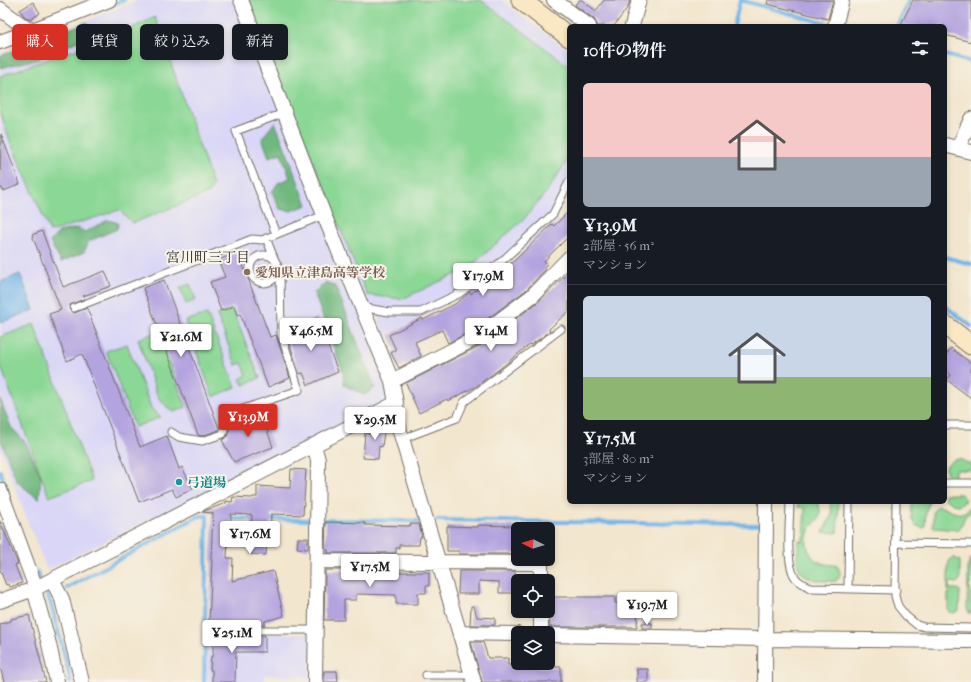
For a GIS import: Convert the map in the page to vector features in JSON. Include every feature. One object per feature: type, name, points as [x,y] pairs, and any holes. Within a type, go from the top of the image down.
[{"type":"street","points":[[48,24],[109,0]]},
{"type":"street","points":[[241,0],[324,215],[392,381],[399,428],[473,679]]},
{"type":"street","points":[[521,0],[567,35]]},
{"type":"street","points":[[554,0],[586,24]]},
{"type":"street","points":[[633,24],[639,0]]},
{"type":"street","points":[[836,24],[842,0]]},
{"type":"street","points":[[0,9],[20,24]]},
{"type":"street","points":[[0,42],[12,38]]},
{"type":"street","points":[[958,148],[971,119]]},
{"type":"street","points":[[392,381],[476,338],[532,296],[567,260]]},
{"type":"street","points":[[947,327],[971,345]]},
{"type":"street","points":[[1,597],[41,585],[396,403]]},
{"type":"street","points":[[314,445],[318,460],[315,682]]},
{"type":"street","points":[[0,490],[41,585],[49,644],[57,682]]},
{"type":"street","points":[[765,682],[766,504]]},
{"type":"street","points":[[316,561],[541,563],[541,574]]},
{"type":"street","points":[[41,585],[62,599],[82,682]]},
{"type":"street","points":[[460,633],[511,634]]},
{"type":"street","points":[[555,635],[971,641]]},
{"type":"lane","points":[[276,234],[236,131],[284,113]]},
{"type":"lane","points":[[361,307],[388,312],[421,312],[460,293],[502,261],[553,214],[567,186]]},
{"type":"lane","points":[[74,308],[252,239],[262,240],[324,215]]},
{"type":"lane","points":[[171,432],[179,437],[202,441],[223,434],[225,425],[231,413],[299,390],[281,334],[280,273],[266,238]]},
{"type":"lane","points":[[267,255],[277,264],[278,273],[272,281],[268,283],[258,282],[251,276],[251,263],[258,256],[267,255]]},
{"type":"lane","points":[[402,439],[457,418],[464,402],[561,329]]},
{"type":"lane","points":[[947,425],[971,425]]},
{"type":"lane","points":[[947,483],[971,483]]},
{"type":"lane","points":[[790,504],[789,559],[794,576],[800,582],[810,588],[896,590]]},
{"type":"lane","points":[[848,589],[849,504]]},
{"type":"lane","points":[[896,504],[895,596],[901,612],[917,625],[924,627],[971,628]]},
{"type":"lane","points":[[896,543],[971,544]]},
{"type":"lane","points":[[209,630],[316,630]]},
{"type":"lane","points":[[426,675],[473,679]]},
{"type":"shaded area","name":"愛知県立津島高等学校","points":[[139,0],[501,0],[567,50],[567,197],[556,216],[529,245],[457,299],[384,336],[376,313],[362,318],[388,388],[388,398],[386,403],[47,570],[0,450],[0,54],[12,49],[12,60],[68,60],[68,28],[76,24],[76,60],[132,60],[132,24],[77,24]]},
{"type":"shaded area","points":[[206,634],[312,634],[310,677],[264,675],[264,682],[206,682]]},
{"type":"green space","points":[[248,0],[481,0],[567,64],[567,161],[547,191],[524,219],[469,268],[402,299],[367,295],[272,60],[288,60],[288,24],[258,24]]},
{"type":"green space","points":[[155,17],[157,24],[140,24]]},
{"type":"green space","points":[[140,24],[140,60],[170,60],[213,185],[209,193],[133,223],[119,210],[50,232],[10,141],[0,112],[0,76],[46,60],[68,60],[68,52],[76,49],[76,60],[132,60],[132,28]]},
{"type":"green space","points":[[76,26],[76,42],[68,45],[68,29]]},
{"type":"green space","points":[[12,51],[12,60],[34,60],[0,68],[0,56]]},
{"type":"green space","points":[[275,122],[307,205],[291,211],[280,209],[272,192],[278,183],[290,178],[281,153],[269,157],[262,138]]},
{"type":"green space","points":[[108,220],[118,223],[117,229],[89,241],[84,252],[61,262],[50,242],[59,232],[78,228],[85,232]]},
{"type":"green space","points":[[326,282],[336,287],[375,388],[364,395],[344,385],[343,372],[314,293]]},
{"type":"green space","points":[[190,284],[196,300],[186,304],[180,288]]},
{"type":"green space","points":[[232,309],[260,378],[243,385],[240,379],[247,375],[242,363],[236,365],[217,315]]},
{"type":"green space","points":[[207,314],[236,387],[213,397],[185,321]]},
{"type":"green space","points":[[34,324],[92,481],[49,497],[0,364],[0,337]]},
{"type":"green space","points":[[157,332],[186,407],[174,412],[158,397],[138,339]]},
{"type":"green space","points":[[127,344],[152,410],[161,417],[135,427],[106,351]]},
{"type":"green space","points":[[0,399],[11,427],[26,443],[41,477],[39,499],[17,482],[0,438]]},
{"type":"green space","points":[[960,459],[971,465],[971,470],[955,470],[955,476],[947,474],[947,465],[954,460]]},
{"type":"green space","points":[[947,494],[961,494],[965,498],[964,502],[959,505],[953,504],[947,500]]},
{"type":"green space","points":[[799,504],[818,504],[820,516],[812,526],[807,537],[808,547],[812,556],[819,562],[837,566],[840,574],[836,581],[823,581],[811,578],[801,572],[798,567],[798,541],[803,541],[805,508],[798,507]]},
{"type":"green space","points":[[830,504],[839,504],[837,533],[823,532],[832,514]]},
{"type":"green space","points":[[912,504],[929,504],[926,510],[924,528],[915,525],[912,515]]},
{"type":"green space","points":[[971,505],[971,512],[966,516],[958,530],[935,528],[933,526],[933,512],[937,506],[955,513],[963,513]]},
{"type":"green space","points":[[952,558],[960,561],[960,580],[957,583],[950,582],[949,589],[957,589],[960,591],[959,610],[954,613],[949,612],[948,610],[948,566],[949,561]]},
{"type":"green space","points":[[970,559],[971,583],[969,589],[971,589],[971,614],[967,609],[968,566]]},
{"type":"water","points":[[20,274],[34,310],[0,323],[0,282]]},
{"type":"building","points":[[579,0],[582,0],[596,11],[604,0],[630,0],[628,7],[615,24],[597,24],[594,19],[575,5]]},
{"type":"building","points":[[768,0],[833,0],[828,19],[767,4]]},
{"type":"building","points":[[913,0],[971,0],[971,42],[947,36],[947,24],[901,24]]},
{"type":"building","points":[[33,2],[40,13],[30,20],[24,16],[20,10]]},
{"type":"building","points":[[1,134],[20,184],[4,191],[2,188],[0,189]]},
{"type":"building","points":[[567,213],[567,238],[544,261],[547,264],[544,267],[546,269],[526,290],[471,331],[448,343],[442,330],[415,342],[421,356],[399,368],[391,353],[396,350],[389,335],[422,318],[423,320],[455,304],[470,292],[471,294],[513,262],[552,224],[554,226]]},
{"type":"building","points":[[42,231],[63,287],[105,271],[111,286],[83,296],[84,299],[70,305],[69,309],[74,313],[87,308],[140,447],[167,436],[179,469],[182,467],[193,489],[176,497],[172,489],[139,502],[82,354],[67,361],[49,314],[61,310],[32,235]]},
{"type":"building","points":[[238,252],[270,337],[276,335],[290,378],[268,387],[240,314],[237,315],[234,306],[221,311],[210,282],[225,277],[218,260]]},
{"type":"building","points":[[567,274],[567,313],[549,329],[550,331],[531,345],[530,344],[475,387],[448,401],[447,399],[419,413],[406,383],[481,345],[537,303]]},
{"type":"building","points":[[164,280],[219,428],[219,430],[202,436],[198,435],[143,288]]},
{"type":"building","points":[[317,318],[338,372],[308,385],[303,373],[299,374],[286,331]]},
{"type":"building","points":[[951,348],[971,363],[971,398],[947,380],[951,375],[947,372],[947,353]]},
{"type":"building","points":[[261,413],[273,447],[234,462],[222,440],[227,437],[231,424]]},
{"type":"building","points":[[387,421],[390,422],[391,432],[384,432],[382,447],[379,446],[378,459],[363,458],[365,433],[370,434],[371,428],[381,429],[382,423]]},
{"type":"building","points":[[291,469],[306,470],[303,515],[271,514],[270,538],[267,538],[266,555],[250,554],[252,515],[231,514],[227,558],[233,558],[232,581],[273,571],[284,616],[265,621],[265,625],[213,625],[213,622],[209,622],[213,513],[202,512],[226,503],[226,501],[232,502],[233,497],[257,497],[257,486],[290,488]]},
{"type":"building","points":[[0,521],[18,564],[15,565],[22,583],[10,587],[8,584],[6,585],[0,570]]},
{"type":"building","points":[[326,522],[410,526],[410,524],[419,524],[422,537],[420,537],[419,545],[399,545],[399,548],[396,548],[396,553],[328,553],[328,550],[325,550]]},
{"type":"building","points":[[478,525],[511,526],[511,554],[459,554],[459,551],[447,551],[447,526],[478,527]]},
{"type":"building","points":[[298,538],[308,538],[308,549],[297,548]]},
{"type":"building","points":[[325,570],[396,570],[396,572],[429,572],[429,586],[426,586],[426,593],[418,593],[418,604],[396,604],[396,595],[356,594],[356,600],[344,600],[344,620],[324,620]]},
{"type":"building","points":[[459,571],[515,571],[515,574],[511,574],[511,593],[499,593],[499,582],[479,581],[479,594],[458,594]]},
{"type":"building","points":[[555,597],[615,597],[615,603],[638,604],[637,627],[550,626],[549,618],[555,618]]},
{"type":"building","points":[[471,606],[474,606],[477,617],[495,618],[495,625],[470,625]]},
{"type":"building","points":[[29,615],[46,682],[4,682],[0,667],[0,624],[11,621],[11,619]]},
{"type":"building","points":[[642,623],[652,623],[652,628],[642,628]]},
{"type":"building","points":[[213,635],[265,635],[265,652],[236,652],[235,682],[212,682],[212,670],[210,670],[211,656],[213,656]]},
{"type":"building","points":[[471,642],[483,642],[488,658],[508,658],[508,665],[511,665],[511,670],[555,670],[555,667],[561,667],[561,682],[482,682]]},
{"type":"building","points":[[637,669],[648,669],[648,682],[637,682]]},
{"type":"building","points":[[324,671],[337,671],[338,682],[324,682]]},
{"type":"waterway","points":[[110,5],[124,0]]},
{"type":"waterway","points":[[740,0],[828,24]]},
{"type":"waterway","points":[[734,24],[740,0]]},
{"type":"waterway","points":[[898,24],[909,0]]},
{"type":"waterway","points":[[947,56],[971,62]]},
{"type":"waterway","points":[[947,258],[971,264]]},
{"type":"waterway","points":[[947,308],[971,326]]},
{"type":"waterway","points":[[0,471],[7,490]]},
{"type":"waterway","points":[[67,588],[199,516],[207,516],[204,682]]},
{"type":"waterway","points":[[227,518],[256,519]]},
{"type":"waterway","points":[[267,519],[312,520]]},
{"type":"waterway","points":[[322,520],[422,521]]},
{"type":"waterway","points":[[437,520],[762,525]]},
{"type":"waterway","points":[[37,572],[51,604],[70,682]]},
{"type":"place","name":"愛知県立津島高等学校","points":[[247,272]]},
{"type":"place","name":"弓道場","points":[[179,482]]},
{"type":"district","name":"宮川町三丁目","points":[[208,257]]}]
